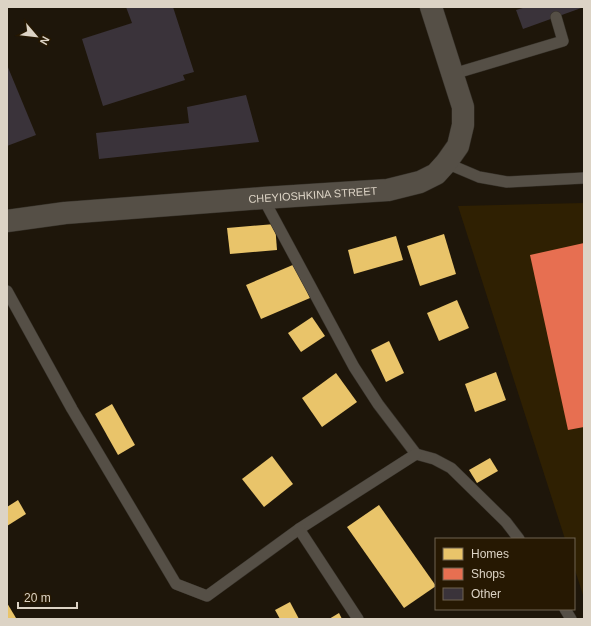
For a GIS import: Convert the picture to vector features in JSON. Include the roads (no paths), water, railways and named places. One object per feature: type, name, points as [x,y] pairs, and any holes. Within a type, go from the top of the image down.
[{"type":"street","name":"CHEYIOSHKINA STREET","points":[[7,221],[65,212],[388,190],[420,182],[436,174],[458,146],[463,125],[463,107],[431,7]]},
{"type":"lane","points":[[453,74],[563,41],[556,17]]},
{"type":"lane","points":[[446,163],[479,177],[507,182],[584,178]]},
{"type":"lane","points":[[263,198],[354,367],[378,404],[416,454],[434,459],[451,468],[506,522],[518,538]]},
{"type":"lane","points":[[7,291],[72,409],[176,584],[208,596],[299,530],[416,454]]},
{"type":"lane","points":[[299,530],[358,619]]},
{"type":"lane","points":[[566,610],[571,619]]}]
